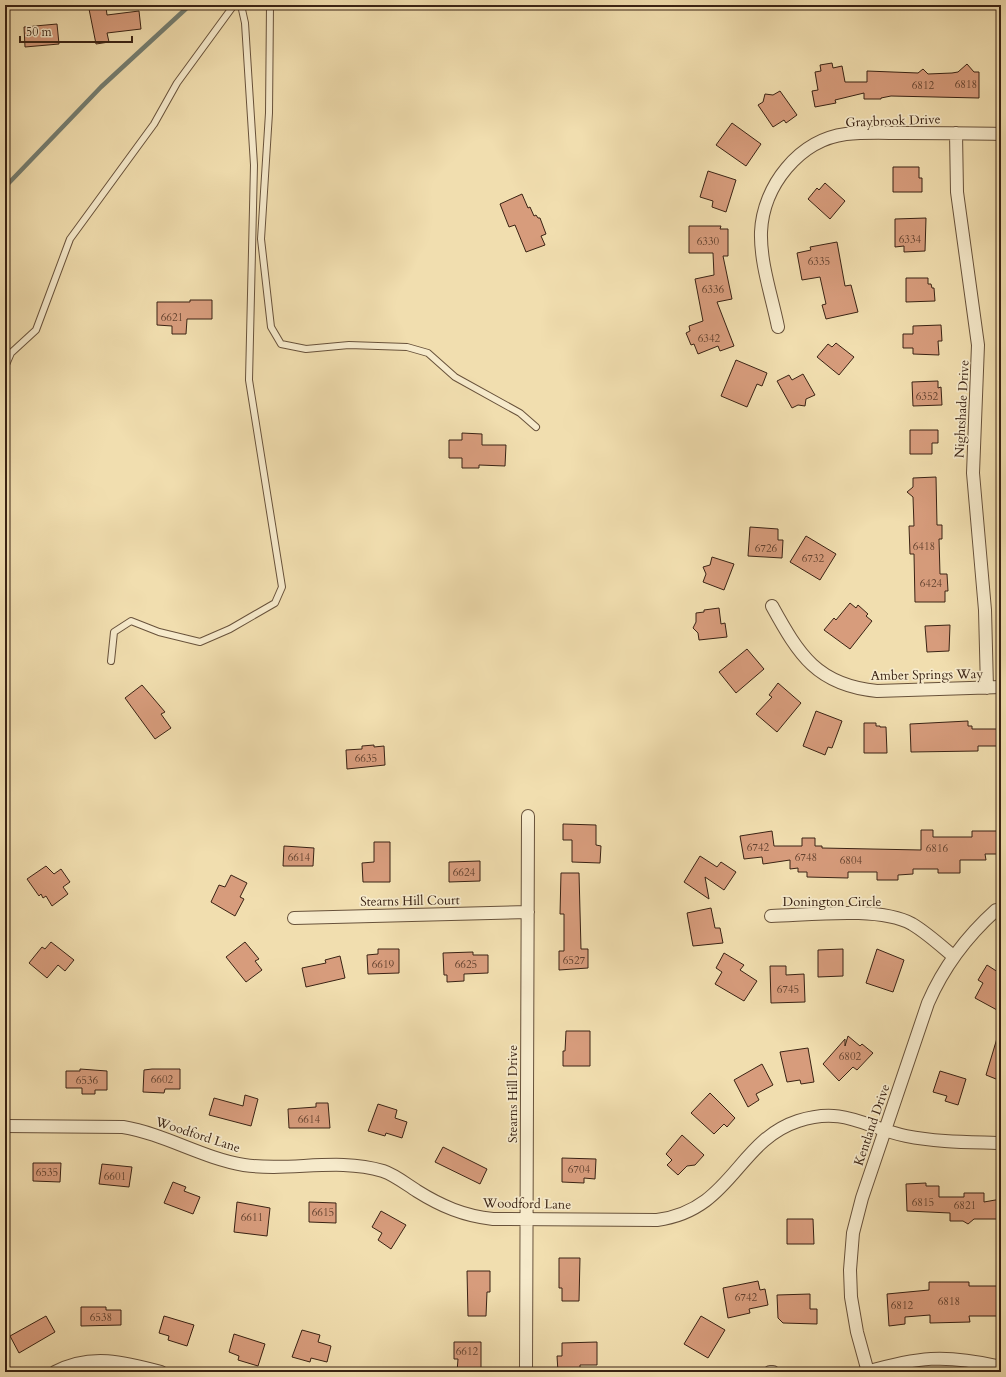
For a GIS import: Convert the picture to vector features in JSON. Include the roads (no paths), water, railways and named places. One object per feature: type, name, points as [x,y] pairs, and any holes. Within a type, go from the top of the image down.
[{"type":"street","name":"Graybrook Drive","points":[[778,327],[762,253],[761,227],[769,196],[781,175],[792,162],[817,144],[846,134],[1001,134]]},
{"type":"street","name":"Nightshade Drive","points":[[956,134],[957,192],[978,345],[973,474],[985,610],[987,688]]},
{"type":"street","name":"Amber Springs Way","points":[[772,606],[795,646],[804,657],[818,670],[843,684],[864,690],[877,691],[1001,687]]},
{"type":"street","name":"Stearns Hill Drive","points":[[526,1372],[528,816]]},
{"type":"street","name":"Kentland Drive","points":[[867,1372],[852,1304],[850,1257],[858,1210],[928,1003],[939,978],[953,956],[978,926],[996,910]]},
{"type":"street","name":"Stearns Hill Court","points":[[294,918],[528,912]]},
{"type":"street","name":"Donington Circle","points":[[771,916],[866,913],[882,915],[911,924],[929,936],[953,956]]},
{"type":"street","name":"Woodford Lane","points":[[5,1126],[122,1127],[138,1130],[214,1157],[244,1165],[360,1166],[384,1172],[438,1204],[464,1214],[493,1219],[665,1219],[688,1211],[707,1201],[725,1184],[763,1141],[779,1130],[796,1122],[817,1117],[838,1116],[906,1136],[927,1139],[997,1143]]},
{"type":"street","points":[[867,1372],[912,1360],[933,1358],[963,1359],[997,1366]]},
{"type":"street","points":[[55,1372],[82,1362],[97,1360],[132,1364],[161,1372]]},
{"type":"lane","points":[[5,367],[11,353],[36,330],[70,239],[154,124],[177,83],[234,5]]},
{"type":"lane","points":[[111,661],[114,632],[131,621],[159,632],[200,642],[230,629],[275,603],[282,587],[249,380],[254,165],[245,23],[241,5]]},
{"type":"lane","points":[[270,5],[269,113],[261,239],[271,327],[281,344],[306,349],[349,345],[407,347],[428,352],[455,377],[520,414],[536,428]]},
{"type":"lane","points":[[5,422],[5,429]]},
{"type":"waterway","points":[[5,187],[101,87],[190,5]]}]
